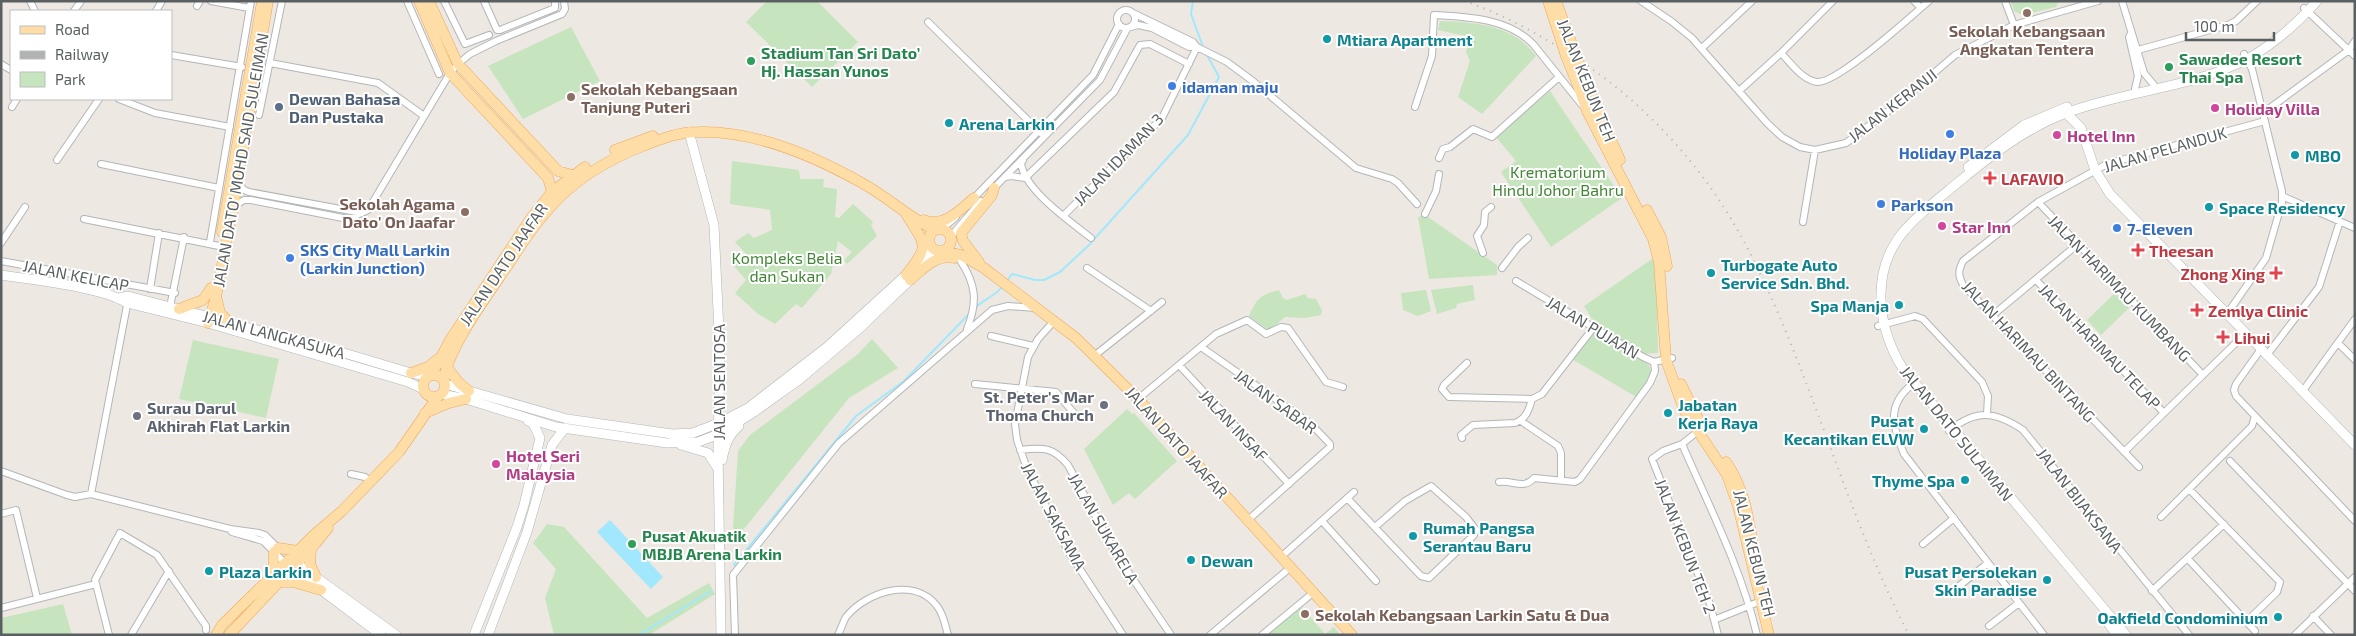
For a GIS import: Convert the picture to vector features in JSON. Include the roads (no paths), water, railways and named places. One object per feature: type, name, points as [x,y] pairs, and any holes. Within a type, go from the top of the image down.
[{"type":"main road","name":"JALAN DATO' MOHD SAID SULEIMAN","points":[[207,320],[234,207],[244,67],[262,1]]},
{"type":"main road","name":"JALAN DATO' MOHD SAID SULEIMAN","points":[[214,292],[215,244],[268,1]]},
{"type":"main road","points":[[429,1],[458,64],[558,171],[572,176]]},
{"type":"main road","name":"JALAN KEBUN TEH","points":[[1548,1],[1566,56],[1655,224],[1664,249],[1669,359],[1697,420],[1734,474],[1741,491],[1769,635]]},
{"type":"main road","name":"JALAN KEBUN TEH","points":[[1556,1],[1584,89],[1587,111],[1641,213],[1658,253],[1669,359],[1684,410],[1726,475],[1738,506],[1763,601],[1776,635]]},
{"type":"main road","points":[[420,2],[450,72],[548,178],[552,192]]},
{"type":"main road","name":"JALAN DATO JAAFAR","points":[[445,382],[446,366],[515,254],[551,205],[579,179],[593,169],[632,150],[671,135],[707,132],[743,137],[800,153],[862,183],[906,212],[934,235],[952,237],[981,265],[1055,320],[1138,399],[1352,635]]},
{"type":"main road","name":"JALAN DATO JAAFAR","points":[[430,375],[513,243],[552,192],[572,176],[629,144],[658,134],[671,135]]},
{"type":"main road","points":[[981,265],[963,241],[961,233],[992,195],[994,188]]},
{"type":"main road","points":[[906,212],[930,223],[936,223],[953,217],[974,198]]},
{"type":"main road","points":[[906,212],[922,239],[923,246],[920,257],[908,277]]},
{"type":"main road","points":[[934,235],[941,252],[949,248],[952,237]]},
{"type":"main road","name":"JALAN DATO JAAFAR","points":[[941,252],[961,255],[981,265]]},
{"type":"main road","points":[[908,277],[941,257],[981,265]]},
{"type":"main road","points":[[175,308],[203,300],[214,292],[220,313],[231,324]]},
{"type":"main road","points":[[411,373],[428,367],[442,354]]},
{"type":"main road","points":[[424,413],[468,395],[446,366]]},
{"type":"main road","points":[[291,563],[298,551],[336,517],[401,450],[424,413],[439,395],[445,382],[439,375],[430,375],[423,381],[421,388],[424,413]]},
{"type":"main road","points":[[421,388],[430,396],[439,395]]},
{"type":"main road","points":[[216,635],[222,626],[291,563],[310,549],[336,517]]},
{"type":"main road","points":[[310,549],[310,564],[316,577]]},
{"type":"main road","points":[[229,635],[276,578],[276,550],[298,551]]},
{"type":"main road","points":[[276,578],[321,590]]},
{"type":"street","points":[[172,55],[244,67],[250,5],[211,1]]},
{"type":"street","points":[[260,115],[282,1]]},
{"type":"street","points":[[444,1],[465,44],[489,35]]},
{"type":"street","points":[[485,2],[496,30],[500,30],[555,8],[556,1]]},
{"type":"street","points":[[234,207],[244,200],[348,219],[362,213],[372,204],[450,72],[470,54],[496,41],[562,14],[566,9],[564,1]]},
{"type":"street","points":[[1641,1],[1671,21],[1702,48],[1767,123],[1782,137],[1800,147],[1815,150],[1803,222]]},
{"type":"street","points":[[1739,1],[1746,7]]},
{"type":"street","points":[[1702,48],[1752,1]]},
{"type":"street","points":[[1739,91],[1781,53],[1833,1]]},
{"type":"street","points":[[1914,1],[1921,8]]},
{"type":"street","points":[[1781,53],[1809,80],[1825,82],[1843,72],[1930,1]]},
{"type":"street","points":[[2005,1],[2014,25]]},
{"type":"street","points":[[2064,1],[2066,10]]},
{"type":"street","name":"JALAN KERANJI","points":[[1815,150],[1846,143],[1899,103],[1955,55],[2014,25],[2098,1]]},
{"type":"street","points":[[2122,1],[2145,77],[2154,85]]},
{"type":"street","points":[[2138,50],[2228,25],[2236,21],[2257,1]]},
{"type":"street","name":"JALAN DATO SULAIMAN","points":[[1881,325],[1883,278],[1891,251],[1903,232],[1930,206],[2013,140],[2066,114],[2088,106],[2181,83],[2246,56],[2277,38],[2307,7],[2317,1]]},
{"type":"street","points":[[420,2],[408,4],[439,74]]},
{"type":"street","points":[[2307,7],[2355,56]]},
{"type":"street","points":[[674,443],[698,442],[718,434],[754,412],[800,379],[838,347],[908,277],[927,252],[934,235],[974,198],[1093,75],[1118,24],[1118,16],[1122,11],[1128,10],[1193,42],[1227,62],[1361,171],[1392,178],[1417,204]]},
{"type":"street","points":[[952,237],[964,220],[994,188],[1100,80],[1136,19],[1133,13]]},
{"type":"street","points":[[1415,107],[1432,56],[1434,15],[1478,17],[1516,32],[1533,44],[1587,111]]},
{"type":"street","points":[[928,22],[1044,137]]},
{"type":"street","points":[[1118,24],[1129,28],[1145,26],[1190,47],[1203,49]]},
{"type":"street","points":[[2131,33],[2129,37],[2138,76],[2135,89]]},
{"type":"street","points":[[2263,113],[2349,50],[2355,41]]},
{"type":"street","points":[[1025,178],[1114,92],[1140,46],[1150,44],[1189,64]]},
{"type":"street","name":"JALAN IDAMAN 3","points":[[1063,216],[1162,118],[1189,64],[1203,49]]},
{"type":"street","points":[[2226,314],[2266,258],[2282,196],[2263,113],[2246,56]]},
{"type":"street","name":"JALAN DATO SULAIMAN","points":[[2117,635],[1912,384],[1894,353],[1881,325],[1875,292],[1879,267],[1888,246],[1910,216],[1987,151],[2024,125],[2066,107],[2154,85],[2246,56]]},
{"type":"street","points":[[270,63],[378,83],[424,116]]},
{"type":"street","points":[[1439,158],[1443,149],[1450,147],[1471,130],[1477,130],[1492,137],[1559,77]]},
{"type":"street","points":[[12,107],[16,100]]},
{"type":"street","points":[[57,160],[98,100]]},
{"type":"street","points":[[84,219],[215,244],[219,188],[239,127],[155,113],[121,100]]},
{"type":"street","points":[[2080,128],[2084,111],[2088,106]]},
{"type":"street","points":[[2066,114],[2080,128],[2095,170],[2114,198],[2355,446]]},
{"type":"street","name":"JALAN PELANDUK","points":[[2095,170],[2107,164],[2265,121]]},
{"type":"street","name":"JALAN SENTOSA","points":[[690,132],[714,225],[720,353],[718,434],[721,635]]},
{"type":"street","points":[[1025,156],[1021,163],[1025,178],[1063,216],[1091,238]]},
{"type":"street","points":[[101,164],[219,188]]},
{"type":"street","name":"JALAN HARIMAU BINTANG","points":[[2095,170],[2038,202],[1963,261],[1959,268],[1958,276],[1963,285],[2139,467]]},
{"type":"street","points":[[1425,214],[1436,191],[1439,174]]},
{"type":"street","points":[[1004,178],[1011,176],[1025,178]]},
{"type":"street","points":[[237,182],[244,190],[249,192],[362,213]]},
{"type":"street","points":[[2282,196],[2355,228]]},
{"type":"street","name":"JALAN HARIMAU KUMBANG","points":[[2038,202],[2203,375]]},
{"type":"street","points":[[1,243],[25,207]]},
{"type":"street","points":[[1483,253],[1478,236],[1484,226],[1486,212],[1491,207]]},
{"type":"street","points":[[2340,222],[2318,288],[2234,390],[2236,396],[2355,521]]},
{"type":"street","name":"JALAN KELICAP","points":[[150,289],[159,233]]},
{"type":"street","points":[[175,308],[175,293],[184,238]]},
{"type":"street","points":[[1502,268],[1528,238]]},
{"type":"street","points":[[1993,315],[2078,244]]},
{"type":"street","points":[[439,395],[468,395],[567,419],[672,434],[693,433],[719,423],[748,408],[812,359],[908,277],[941,252]]},
{"type":"street","points":[[960,260],[968,273],[975,301],[974,311],[966,332]]},
{"type":"street","name":"JALAN KELICAP","points":[[1,261],[175,293]]},
{"type":"street","points":[[1087,268],[1151,311]]},
{"type":"street","name":"JALAN LANGKASUKA","points":[[1,275],[70,286],[207,320],[307,342],[411,373],[430,375]]},
{"type":"street","name":"JALAN HARIMAU TELAP","points":[[2036,280],[2164,413]]},
{"type":"street","name":"JALAN PUJAAN","points":[[1516,281],[1643,357],[1654,362],[1669,359]]},
{"type":"street","points":[[91,494],[125,299]]},
{"type":"street","name":"JALAN LANGKASUKA","points":[[125,299],[175,308],[207,320],[421,388]]},
{"type":"street","points":[[1094,356],[1162,302]]},
{"type":"street","points":[[735,635],[734,573],[839,443],[983,316],[997,308],[1040,308]]},
{"type":"street","points":[[1881,325],[1915,316],[1923,319],[1982,382],[1988,396],[1988,414],[1969,417],[1950,430]]},
{"type":"street","points":[[2302,392],[2355,318]]},
{"type":"street","name":"JALAN SAKSAMA","points":[[1055,320],[1033,346],[1022,388],[1016,424],[1020,450],[1068,551],[1123,635]]},
{"type":"street","points":[[1138,399],[1221,332],[1247,320],[1266,334],[1281,328],[1288,328],[1326,382],[1343,386]]},
{"type":"street","points":[[1467,363],[1444,385],[1442,389],[1449,397],[1532,400],[1542,394],[1594,327]]},
{"type":"street","points":[[2124,452],[2246,334]]},
{"type":"street","points":[[991,336],[1033,346]]},
{"type":"street","points":[[2338,343],[2355,360]]},
{"type":"street","name":"JALAN SABAR","points":[[1201,347],[1311,424],[1330,444],[1330,447],[1248,520]]},
{"type":"street","points":[[1499,482],[1508,481],[1522,486],[1534,478],[1574,482],[1584,475],[1650,382],[1655,371],[1654,362]]},
{"type":"street","name":"JALAN INSAF","points":[[1179,365],[1289,484]]},
{"type":"street","points":[[445,382],[468,395],[533,423],[540,438],[518,527],[474,635]]},
{"type":"street","points":[[975,384],[1056,392],[1078,418]]},
{"type":"street","points":[[1912,384],[1894,406],[1893,414],[1898,439],[1904,454],[2044,635]]},
{"type":"street","points":[[1462,438],[1461,436],[1473,425],[1521,421],[1528,412],[1532,400]]},
{"type":"street","points":[[719,472],[726,442],[730,434],[754,412]]},
{"type":"street","name":"JALAN BIJAKSANA","points":[[1988,414],[2008,421],[2029,435],[2189,635]]},
{"type":"street","points":[[517,415],[565,428],[674,443],[708,453],[719,472]]},
{"type":"street","points":[[2161,517],[2252,426],[2255,416]]},
{"type":"street","points":[[1521,421],[1558,446],[1561,453],[1561,480]]},
{"type":"street","points":[[2252,426],[2263,425]]},
{"type":"street","points":[[488,635],[527,532],[552,445],[565,428]]},
{"type":"street","name":"JALAN DATO SULAIMAN","points":[[1950,430],[2126,635]]},
{"type":"street","points":[[1697,432],[1682,444],[1750,606],[1757,635]]},
{"type":"street","name":"JALAN KEBUN TEH 2","points":[[1682,444],[1653,457],[1718,635]]},
{"type":"street","name":"JALAN SUKARELA","points":[[1020,450],[1038,448],[1058,454],[1068,466],[1116,554],[1171,635]]},
{"type":"street","points":[[2230,461],[2355,592]]},
{"type":"street","points":[[1,472],[67,495],[75,497],[91,494],[230,529],[232,532],[263,541],[276,550],[321,590],[381,635]]},
{"type":"street","points":[[351,474],[365,477],[371,482]]},
{"type":"street","points":[[1347,498],[1421,576],[1426,578],[1430,578],[1474,535],[1476,530],[1475,526],[1466,516],[1431,486],[1405,501],[1375,527]]},
{"type":"street","points":[[2189,489],[2280,584],[2277,592],[2246,622]]},
{"type":"street","points":[[1282,556],[1354,492]]},
{"type":"street","points":[[1,514],[16,510],[38,598]]},
{"type":"street","points":[[1922,544],[1954,518]]},
{"type":"street","points":[[1322,521],[1376,581]]},
{"type":"street","points":[[2152,591],[2224,524]]},
{"type":"street","points":[[109,635],[96,584],[96,574],[120,533],[155,552],[206,626],[207,633]]},
{"type":"street","points":[[2188,559],[2255,631]]},
{"type":"street","points":[[291,563],[316,577],[396,635]]},
{"type":"street","points":[[1959,586],[1988,563]]},
{"type":"street","points":[[1210,635],[1291,567]]},
{"type":"street","points":[[131,635],[169,571]]},
{"type":"street","points":[[2295,635],[2355,577]]},
{"type":"street","points":[[1,608],[96,584]]},
{"type":"street","points":[[838,635],[846,617],[869,598],[897,589],[930,598],[944,617],[948,635]]},
{"type":"street","points":[[1262,635],[1314,592]]},
{"type":"street","points":[[1714,620],[1763,601]]},
{"type":"street","points":[[1989,626],[2019,603]]},
{"type":"street","points":[[2313,616],[2331,635]]},
{"type":"water","points":[[610,520],[663,577],[651,589],[597,532]]},
{"type":"waterway","points":[[1193,1],[1191,14],[1203,47]]},
{"type":"waterway","points":[[1007,281],[1012,274],[1035,280],[1044,280],[1060,272],[1088,246],[1188,135],[1219,77],[1207,55]]},
{"type":"waterway","points":[[975,308],[1002,287]]},
{"type":"waterway","points":[[734,565],[856,416],[904,381],[970,313]]},
{"type":"waterway","points":[[639,635],[711,591]]},
{"type":"railway","points":[[1464,1],[1490,11],[1528,30],[1594,70],[1621,91],[1670,138],[1714,192],[1749,251],[1771,298],[1792,346],[1866,540],[1886,588],[1909,635]]},
{"type":"place","name":"Sekolah Kebangsaan Angkatan Tentera","points":[[2027,13]]},
{"type":"place","name":"Mtiara Apartment","points":[[1327,39]]},
{"type":"place","name":"Stadium Tan Sri Dato’ Hj. Hassan Yunos","points":[[751,61]]},
{"type":"place","name":"Sawadee Resort Thai Spa","points":[[2169,67]]},
{"type":"place","name":"idaman maju","points":[[1172,86]]},
{"type":"place","name":"Sekolah Kebangsaan Tanjung Puteri","points":[[571,97]]},
{"type":"place","name":"Dewan Bahasa Dan Pustaka","points":[[279,107]]},
{"type":"place","name":"Holiday Villa","points":[[2215,108]]},
{"type":"place","name":"Arena Larkin","points":[[949,123]]},
{"type":"place","name":"Holiday Plaza","points":[[1950,134]]},
{"type":"place","name":"Hotel Inn","points":[[2057,135]]},
{"type":"place","name":"MBO","points":[[2295,155]]},
{"type":"place","name":"LAFAVIO","points":[[1990,178]]},
{"type":"place","name":"Parkson","points":[[1881,204]]},
{"type":"place","name":"Space Residency","points":[[2209,207]]},
{"type":"place","name":"Sekolah Agama Dato' On Jaafar","points":[[465,212]]},
{"type":"place","name":"Star Inn","points":[[1942,226]]},
{"type":"place","name":"7-Eleven","points":[[2117,228]]},
{"type":"place","name":"Theesan","points":[[2138,250]]},
{"type":"place","name":"SKS City Mall Larkin (Larkin Junction)","points":[[290,258]]},
{"type":"place","name":"Turbogate Auto Service Sdn. Bhd.","points":[[1711,273]]},
{"type":"place","name":"Zhong Xing","points":[[2276,273]]},
{"type":"place","name":"Spa Manja","points":[[1899,305]]},
{"type":"place","name":"Zemlya Clinic","points":[[2197,310]]},
{"type":"place","name":"Lihui","points":[[2223,337]]},
{"type":"place","name":"St. Peter's Mar Thoma Church","points":[[1104,405]]},
{"type":"place","name":"Jabatan Kerja Raya","points":[[1668,413]]},
{"type":"place","name":"Surau Darul Akhirah Flat Larkin","points":[[137,416]]},
{"type":"place","name":"Pusat Kecantikan ELVW","points":[[1924,429]]},
{"type":"place","name":"Hotel Seri Malaysia","points":[[496,464]]},
{"type":"place","name":"Thyme Spa","points":[[1965,480]]},
{"type":"place","name":"Rumah Pangsa Serantau Baru","points":[[1413,536]]},
{"type":"place","name":"Pusat Akuatik MBJB Arena Larkin","points":[[632,544]]},
{"type":"place","name":"Dewan","points":[[1191,560]]},
{"type":"place","name":"Plaza Larkin","points":[[209,571]]},
{"type":"place","name":"Pusat Persolekan Skin Paradise","points":[[2047,580]]},
{"type":"place","name":"Sekolah Kebangsaan Larkin Satu & Dua","points":[[1305,614]]},
{"type":"place","name":"Oakfield Condominium","points":[[2278,617]]},
{"type":"park label","name":"Krematorium Hindu Johor Bahru","points":[[1558,180]]},
{"type":"park label","name":"Kompleks Belia dan Sukan","points":[[787,266]]}]
